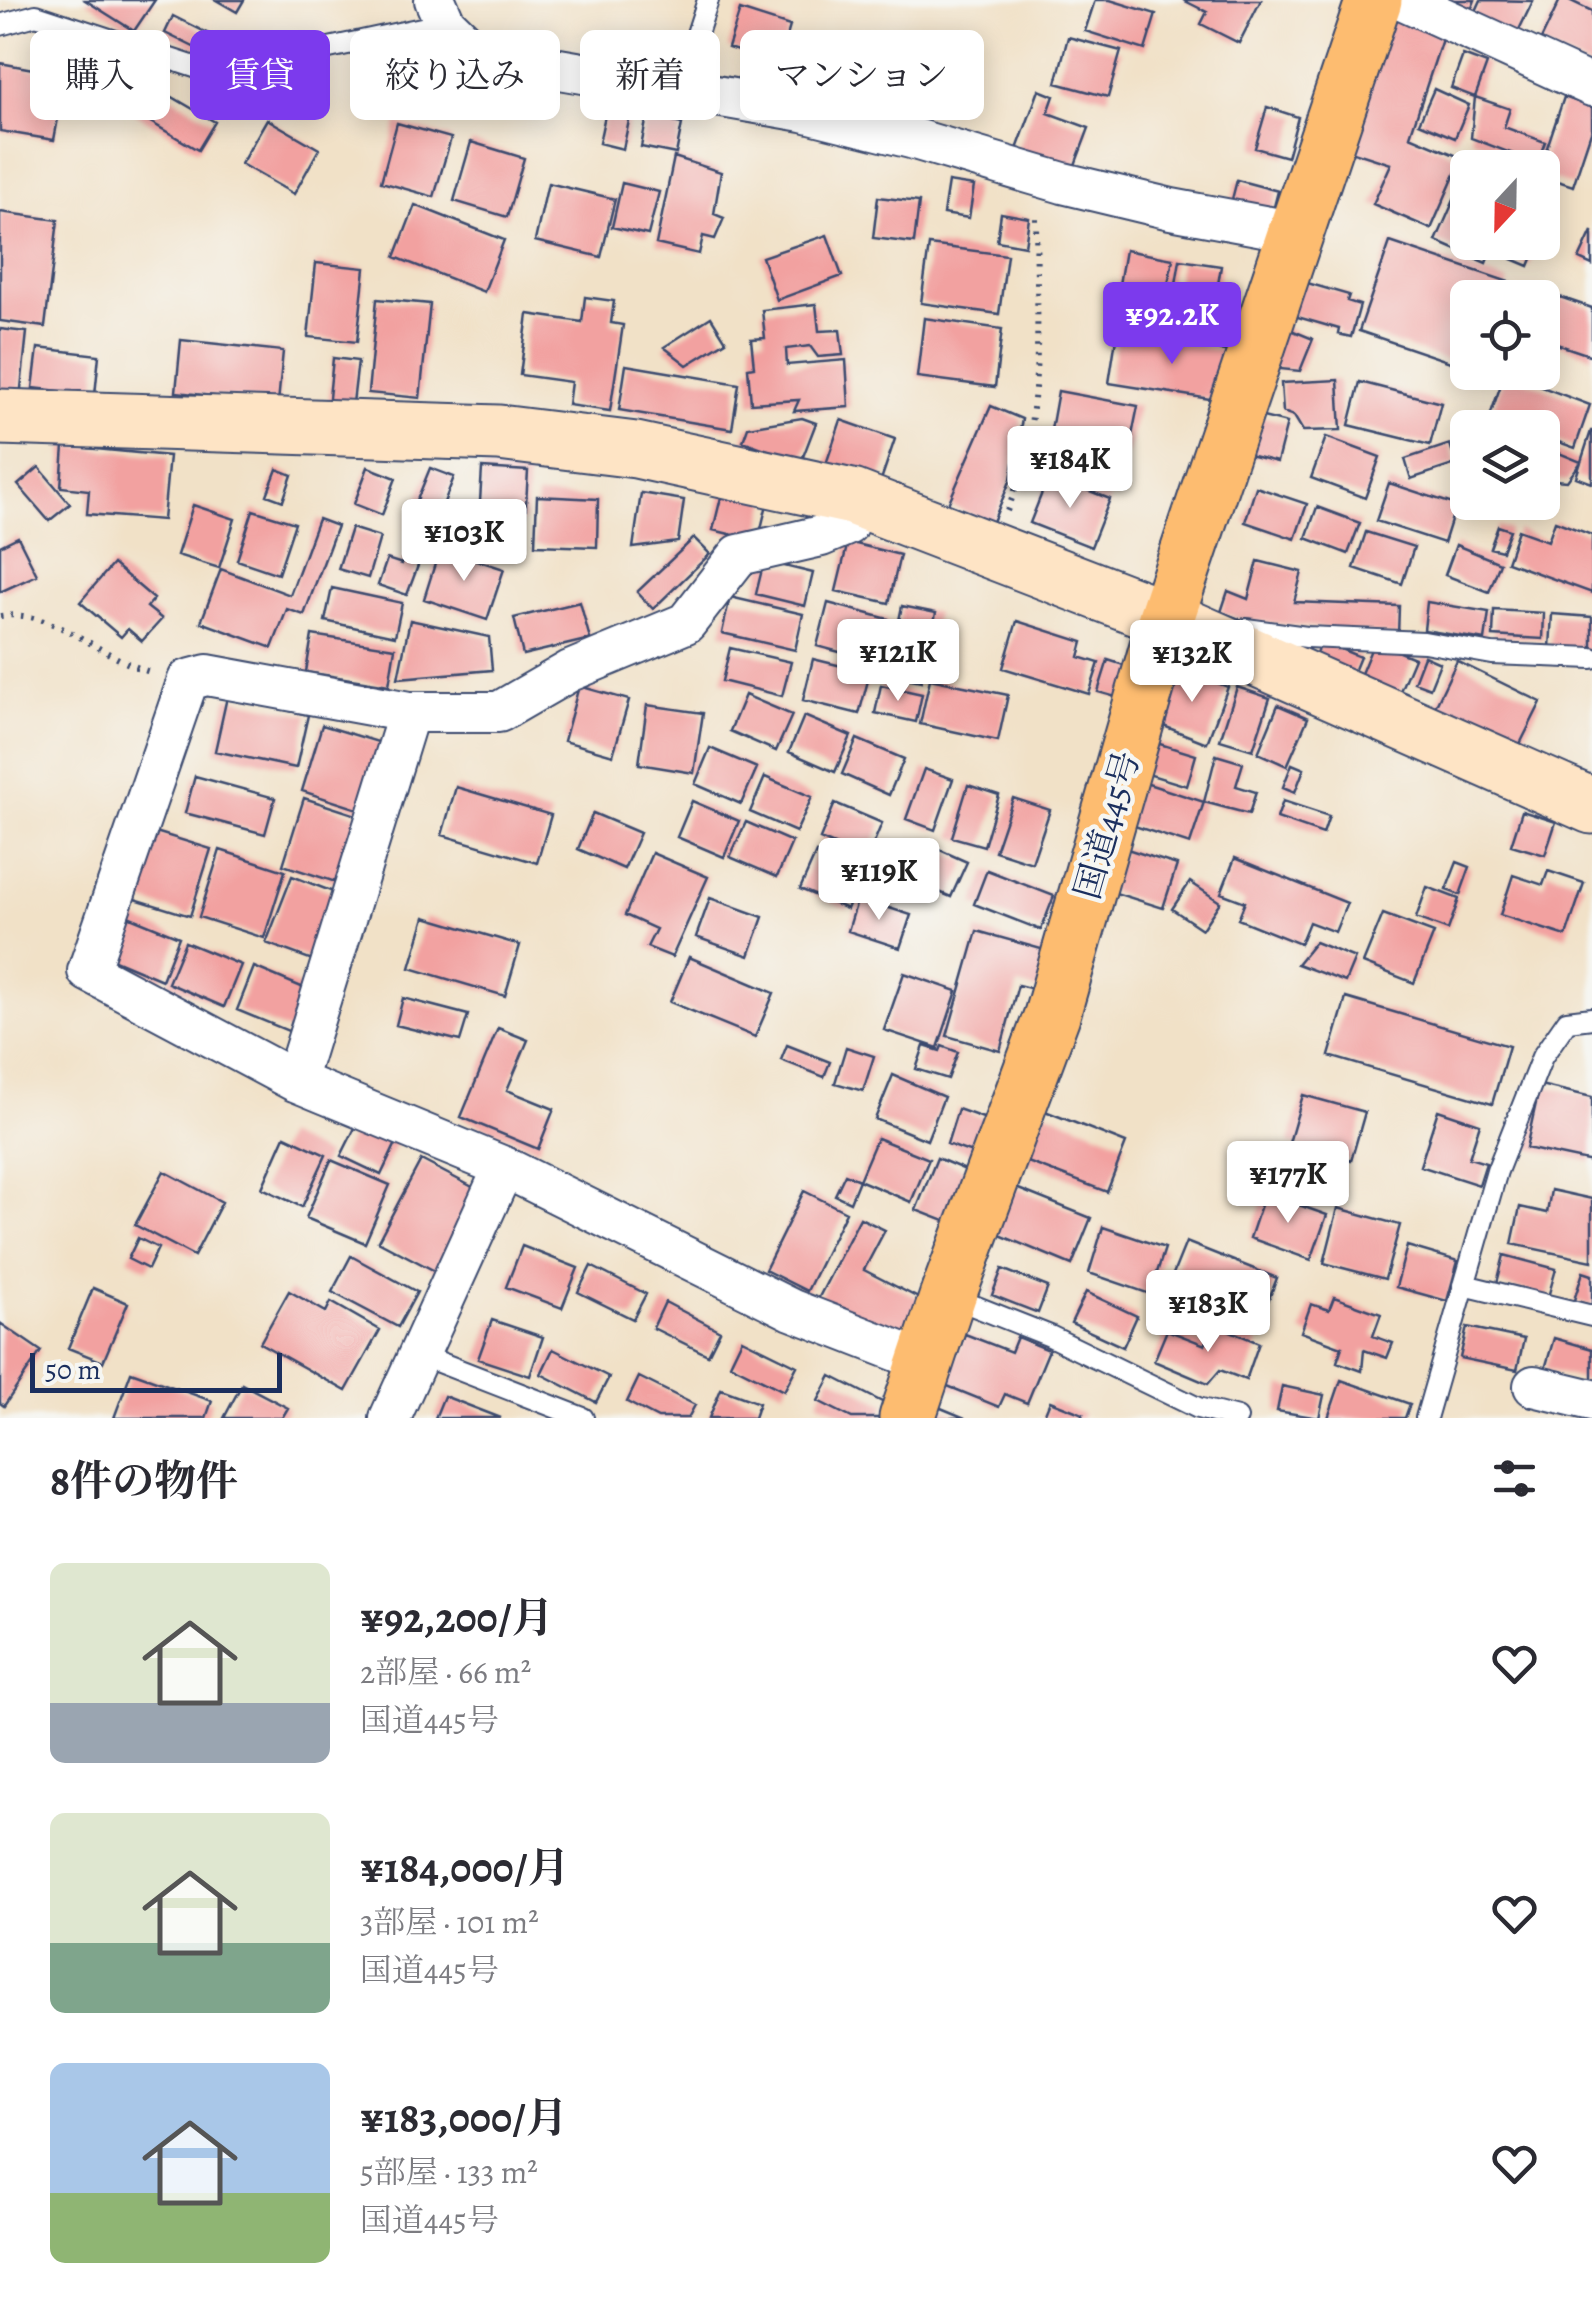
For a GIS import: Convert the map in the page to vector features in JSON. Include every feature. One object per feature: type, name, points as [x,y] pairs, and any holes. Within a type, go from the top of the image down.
[{"type":"highway","name":"国道445号","points":[[907,1418],[1186,627],[1296,232],[1374,0]]},
{"type":"street","points":[[1404,0],[1592,86]]},
{"type":"street","points":[[440,11],[478,55],[580,73]]},
{"type":"street","points":[[720,97],[803,111],[912,138],[1171,209],[1296,232]]},
{"type":"street","points":[[0,417],[498,433],[636,450],[852,497],[1186,627],[1592,806]]},
{"type":"street","points":[[852,497],[848,525],[822,536],[739,555],[686,622],[570,671],[498,712],[410,712],[207,675],[188,680],[88,971],[295,1080],[504,1168],[792,1310],[926,1362]]},
{"type":"street","points":[[295,1080],[410,712]]},
{"type":"street","points":[[390,1418],[504,1168]]},
{"type":"street","points":[[1534,1386],[1592,1400]]},
{"type":"lane","points":[[698,30],[708,0]]},
{"type":"lane","points":[[0,25],[36,16],[213,73],[440,11]]},
{"type":"lane","points":[[1186,627],[1226,624],[1271,635],[1424,642],[1492,654],[1592,658]]},
{"type":"lane","points":[[1426,1418],[1498,1171],[1542,1058],[1567,1021],[1592,1018]]},
{"type":"lane","points":[[1464,1285],[1592,1316]]},
{"type":"lane","points":[[948,1295],[1050,1336],[1198,1408],[1237,1418]]},
{"type":"lane","points":[[418,1354],[584,1418]]},
{"type":"path","points":[[991,549],[1016,489],[1036,390],[1036,175]]},
{"type":"path","points":[[0,616],[21,613],[94,642],[135,668],[188,680]]},
{"type":"building","points":[[85,0],[155,0],[132,30]]},
{"type":"building","points":[[216,0],[244,0],[237,12]]},
{"type":"building","points":[[1095,0],[1110,0],[1156,14],[1145,50],[1085,31]]},
{"type":"building","points":[[1183,0],[1261,0],[1239,43],[1201,24],[1207,12]]},
{"type":"building","points":[[1445,0],[1475,0],[1468,18]]},
{"type":"building","points":[[1481,0],[1533,1],[1514,40],[1472,20]]},
{"type":"building","points":[[1560,0],[1592,11],[1592,69],[1539,44]]},
{"type":"building","points":[[740,10],[790,26],[789,30],[740,30],[740,52],[728,48]]},
{"type":"building","points":[[1382,12],[1444,33],[1410,136],[1450,153],[1450,185],[1431,229],[1373,204],[1391,164],[1338,147]]},
{"type":"building","points":[[173,16],[201,30],[190,30],[190,45],[166,30]]},
{"type":"building","points":[[1068,37],[1121,51],[1108,97],[1056,83]]},
{"type":"building","points":[[1463,55],[1487,64],[1475,97],[1451,88]]},
{"type":"building","points":[[0,63],[30,68],[30,120],[58,120],[54,140],[0,131]]},
{"type":"building","points":[[1434,89],[1469,105],[1455,138],[1419,123]]},
{"type":"building","points":[[1039,90],[1054,96],[1048,113],[1089,128],[1072,173],[1016,152]]},
{"type":"building","points":[[170,96],[190,107],[190,120],[215,122],[198,150],[147,120],[170,120]]},
{"type":"building","points":[[1475,97],[1510,109],[1504,127],[1545,142],[1542,150],[1503,150],[1471,138]]},
{"type":"building","points":[[1564,97],[1592,107],[1592,129],[1573,186],[1560,182],[1560,150],[1546,150]]},
{"type":"building","points":[[1267,107],[1298,117],[1287,157],[1255,148]]},
{"type":"building","points":[[266,120],[319,149],[294,194],[241,164]]},
{"type":"building","points":[[604,120],[629,120],[623,149],[599,143]]},
{"type":"building","points":[[646,120],[682,124],[676,154],[641,147]]},
{"type":"building","points":[[397,123],[451,138],[434,197],[381,182]]},
{"type":"building","points":[[471,142],[524,158],[507,217],[454,201]]},
{"type":"building","points":[[674,157],[721,172],[714,214],[724,218],[715,239],[703,236],[699,254],[656,244]]},
{"type":"building","points":[[1237,180],[1278,191],[1270,222],[1229,211]]},
{"type":"building","points":[[948,182],[974,186],[969,218],[943,214]]},
{"type":"building","points":[[548,183],[615,199],[601,257],[535,241]]},
{"type":"building","points":[[622,183],[659,192],[648,235],[612,227]]},
{"type":"building","points":[[878,197],[919,202],[914,243],[873,238]]},
{"type":"building","points":[[415,205],[504,240],[484,292],[395,257]]},
{"type":"building","points":[[1450,209],[1450,247],[1436,241]]},
{"type":"building","points":[[0,212],[58,220],[45,327],[0,321]]},
{"type":"building","points":[[1001,213],[1029,218],[1025,246],[997,241]]},
{"type":"building","points":[[1592,231],[1592,265],[1579,259]]},
{"type":"building","points":[[827,235],[842,276],[777,300],[762,257]]},
{"type":"building","points":[[1390,242],[1503,280],[1450,280],[1450,362],[1359,331]]},
{"type":"building","points":[[929,245],[1007,255],[999,314],[921,303]]},
{"type":"building","points":[[1125,250],[1173,259],[1164,305],[1117,296]]},
{"type":"building","points":[[1180,260],[1221,266],[1213,315],[1172,308]]},
{"type":"building","points":[[316,263],[365,268],[357,342],[308,337]]},
{"type":"building","points":[[1297,280],[1349,295],[1347,301],[1360,305],[1351,337],[1338,334],[1339,329],[1287,314]]},
{"type":"building","points":[[585,297],[614,301],[611,323],[623,325],[610,411],[568,405],[571,382],[520,375],[528,314],[582,322]]},
{"type":"building","points":[[1560,297],[1592,308],[1592,356],[1560,345]]},
{"type":"building","points":[[377,299],[430,304],[420,398],[368,393]]},
{"type":"building","points":[[816,304],[819,331],[840,330],[843,355],[818,357],[810,346],[786,349],[787,365],[846,360],[849,407],[794,411],[799,400],[751,403],[751,339],[765,338],[762,310]]},
{"type":"building","points":[[711,317],[726,341],[687,365],[664,347]]},
{"type":"building","points":[[924,318],[1002,329],[995,387],[917,377]]},
{"type":"building","points":[[1274,323],[1313,339],[1300,371],[1270,368]]},
{"type":"building","points":[[0,329],[27,332],[20,398],[0,396]]},
{"type":"building","points":[[1117,332],[1236,353],[1229,402],[1109,383]]},
{"type":"building","points":[[181,340],[283,351],[278,403],[176,392]]},
{"type":"building","points":[[38,348],[99,355],[95,395],[33,388]]},
{"type":"building","points":[[333,358],[358,361],[351,420],[327,418]]},
{"type":"building","points":[[626,365],[739,384],[732,429],[619,410]]},
{"type":"building","points":[[1338,380],[1341,430],[1303,431],[1294,416],[1283,412],[1281,383]]},
{"type":"building","points":[[1360,382],[1441,403],[1430,445],[1349,425]]},
{"type":"building","points":[[1499,390],[1550,390],[1590,405],[1575,448],[1560,443],[1560,410],[1492,410]]},
{"type":"building","points":[[1058,391],[1138,406],[1128,455],[1049,441]]},
{"type":"building","points":[[991,406],[1022,419],[1011,479],[992,524],[948,504]]},
{"type":"building","points":[[1255,415],[1287,423],[1277,462],[1245,454]]},
{"type":"building","points":[[802,418],[816,423],[801,462],[743,441],[748,427]]},
{"type":"building","points":[[841,420],[895,439],[879,486],[825,467]]},
{"type":"building","points":[[1592,431],[1592,483],[1576,477]]},
{"type":"building","points":[[1326,437],[1380,457],[1365,498],[1311,478]]},
{"type":"building","points":[[1450,444],[1450,466],[1411,479],[1405,459]]},
{"type":"building","points":[[64,446],[169,456],[163,520],[87,514],[89,490],[61,487]]},
{"type":"building","points":[[1560,453],[1581,462],[1567,481],[1560,480]]},
{"type":"building","points":[[39,467],[70,504],[49,521],[18,485]]},
{"type":"building","points":[[368,467],[396,478],[382,515],[354,504]]},
{"type":"building","points":[[430,468],[454,477],[431,536],[406,527]]},
{"type":"building","points":[[482,468],[528,471],[525,521],[479,519]]},
{"type":"building","points":[[277,469],[292,475],[283,501],[267,495]]},
{"type":"building","points":[[1049,475],[1110,499],[1091,547],[1030,523]]},
{"type":"building","points":[[1389,483],[1450,503],[1451,520],[1444,543],[1376,521]]},
{"type":"building","points":[[1256,487],[1307,504],[1295,539],[1245,522]]},
{"type":"building","points":[[723,489],[768,500],[758,541],[713,530]]},
{"type":"building","points":[[641,493],[684,500],[678,542],[633,548]]},
{"type":"building","points":[[537,496],[598,499],[597,547],[535,545]]},
{"type":"building","points":[[193,505],[235,519],[219,568],[177,555]]},
{"type":"building","points":[[1317,507],[1360,523],[1348,554],[1306,538]]},
{"type":"building","points":[[253,510],[295,523],[278,574],[237,560]]},
{"type":"building","points":[[318,519],[337,526],[304,615],[287,609],[272,648],[201,622],[221,569],[290,595]]},
{"type":"building","points":[[1555,521],[1592,535],[1592,593],[1507,562],[1518,530],[1548,541]]},
{"type":"building","points":[[1498,526],[1510,530],[1502,551],[1490,548]]},
{"type":"building","points":[[351,528],[380,537],[368,578],[338,569]]},
{"type":"building","points":[[1366,532],[1414,547],[1402,584],[1354,568]]},
{"type":"building","points":[[18,537],[37,575],[0,592],[0,546]]},
{"type":"building","points":[[694,538],[710,554],[653,609],[637,592]]},
{"type":"building","points":[[848,542],[900,555],[889,603],[836,591]]},
{"type":"building","points":[[1456,545],[1500,563],[1489,592],[1445,575]]},
{"type":"building","points":[[440,548],[504,569],[487,620],[424,599]]},
{"type":"building","points":[[407,550],[422,555],[407,595],[378,585],[387,559],[402,564]]},
{"type":"building","points":[[764,561],[813,573],[805,606],[756,594]]},
{"type":"building","points":[[1258,561],[1302,572],[1294,602],[1399,606],[1398,636],[1242,620],[1221,612],[1228,591],[1248,599]]},
{"type":"building","points":[[113,564],[154,599],[147,607],[162,619],[142,641],[128,629],[121,637],[80,602]]},
{"type":"building","points":[[332,588],[402,603],[395,636],[325,621]]},
{"type":"building","points":[[730,597],[803,614],[795,650],[722,633]]},
{"type":"building","points":[[580,602],[590,639],[523,655],[514,618]]},
{"type":"building","points":[[1427,602],[1489,612],[1485,640],[1424,630]]},
{"type":"building","points":[[828,603],[888,619],[877,662],[817,646]]},
{"type":"building","points":[[902,606],[936,613],[921,681],[888,674]]},
{"type":"building","points":[[1494,610],[1544,613],[1543,639],[1493,636]]},
{"type":"building","points":[[1552,614],[1592,617],[1592,651],[1550,648]]},
{"type":"building","points":[[410,620],[489,637],[492,670],[398,678]]},
{"type":"building","points":[[1017,621],[1083,642],[1079,657],[1099,663],[1089,694],[1003,668]]},
{"type":"building","points":[[312,635],[395,648],[389,685],[306,672]]},
{"type":"building","points":[[1321,641],[1360,657],[1346,691],[1307,675]]},
{"type":"building","points":[[1374,642],[1414,658],[1392,710],[1353,693]]},
{"type":"building","points":[[730,648],[791,662],[782,696],[722,681]]},
{"type":"building","points":[[1424,656],[1440,663],[1430,688],[1414,682]]},
{"type":"building","points":[[813,659],[870,673],[859,714],[803,700]]},
{"type":"building","points":[[1108,660],[1139,670],[1130,701],[1098,692]]},
{"type":"building","points":[[1457,661],[1541,702],[1517,750],[1434,709]]},
{"type":"building","points":[[1177,667],[1228,687],[1207,743],[1156,723]]},
{"type":"building","points":[[930,679],[1008,695],[998,741],[920,724]]},
{"type":"building","points":[[881,685],[922,694],[916,722],[875,713]]},
{"type":"building","points":[[579,686],[629,700],[613,755],[564,741]]},
{"type":"building","points":[[1237,687],[1270,698],[1253,750],[1220,740]]},
{"type":"building","points":[[745,695],[792,715],[776,751],[730,731]]},
{"type":"building","points":[[227,697],[308,715],[296,768],[215,751]]},
{"type":"building","points":[[647,705],[703,713],[694,773],[639,764]]},
{"type":"building","points":[[1278,705],[1308,718],[1287,766],[1258,753]]},
{"type":"building","points":[[804,716],[851,736],[835,772],[789,752]]},
{"type":"building","points":[[322,725],[388,745],[367,812],[302,791]]},
{"type":"building","points":[[857,739],[904,759],[889,795],[842,774]]},
{"type":"building","points":[[1150,741],[1196,755],[1187,786],[1141,772]]},
{"type":"building","points":[[710,748],[757,768],[741,804],[695,784]]},
{"type":"building","points":[[1216,755],[1243,763],[1236,786],[1256,792],[1249,814],[1204,802]]},
{"type":"building","points":[[1292,764],[1304,769],[1295,792],[1283,787]]},
{"type":"building","points":[[924,769],[953,779],[935,830],[906,819]]},
{"type":"building","points":[[195,776],[275,798],[265,834],[185,813]]},
{"type":"building","points":[[765,777],[812,797],[796,832],[750,812]]},
{"type":"building","points":[[1139,781],[1204,802],[1190,844],[1125,823]]},
{"type":"building","points":[[968,785],[999,795],[984,846],[952,837]]},
{"type":"building","points":[[456,787],[551,815],[537,863],[442,835]]},
{"type":"building","points":[[304,798],[369,819],[348,886],[283,865]]},
{"type":"building","points":[[1013,798],[1050,810],[1032,863],[995,851]]},
{"type":"building","points":[[692,801],[739,821],[724,857],[677,837]]},
{"type":"building","points":[[1283,801],[1329,816],[1323,834],[1277,818]]},
{"type":"building","points":[[835,803],[882,823],[867,859],[820,839]]},
{"type":"building","points":[[1522,811],[1556,822],[1545,855],[1511,845]]},
{"type":"building","points":[[593,813],[640,833],[624,869],[578,849]]},
{"type":"building","points":[[746,822],[792,842],[777,877],[730,857]]},
{"type":"building","points":[[146,829],[211,849],[190,916],[125,896]]},
{"type":"building","points":[[920,841],[967,862],[951,897],[904,877]]},
{"type":"building","points":[[1124,848],[1177,865],[1163,908],[1109,891]]},
{"type":"building","points":[[220,850],[285,871],[264,938],[199,917]]},
{"type":"building","points":[[652,853],[708,877],[672,957],[647,947],[656,929],[625,915]]},
{"type":"building","points":[[816,853],[862,873],[847,909],[800,889]]},
{"type":"building","points":[[1235,858],[1347,903],[1335,932],[1309,922],[1300,944],[1238,919],[1245,902],[1221,893]]},
{"type":"building","points":[[1457,862],[1470,867],[1460,895],[1446,890]]},
{"type":"building","points":[[987,870],[1054,896],[1041,930],[974,904]]},
{"type":"building","points":[[1548,871],[1584,883],[1566,936],[1500,915],[1513,875],[1543,885]]},
{"type":"building","points":[[292,876],[341,895],[315,961],[266,943]]},
{"type":"building","points":[[1190,882],[1220,902],[1202,929],[1172,909]]},
{"type":"building","points":[[1427,887],[1459,899],[1448,930],[1416,918]]},
{"type":"building","points":[[710,898],[763,917],[749,956],[696,937]]},
{"type":"building","points":[[858,898],[911,915],[900,948],[848,931]]},
{"type":"building","points":[[123,914],[179,937],[162,980],[105,956]]},
{"type":"building","points":[[1383,914],[1434,933],[1414,983],[1363,963]]},
{"type":"building","points":[[425,917],[520,945],[505,996],[410,968]]},
{"type":"building","points":[[977,931],[1052,952],[1041,991],[1018,985],[1000,1051],[947,1036]]},
{"type":"building","points":[[185,942],[241,965],[224,1007],[168,983]]},
{"type":"building","points":[[1315,942],[1355,958],[1345,982],[1297,964]]},
{"type":"building","points":[[689,957],[774,993],[755,1037],[670,1002]]},
{"type":"building","points":[[254,967],[311,991],[293,1033],[237,1010]]},
{"type":"building","points":[[904,973],[957,991],[938,1048],[884,1030]]},
{"type":"building","points":[[403,998],[468,1015],[460,1041],[396,1025]]},
{"type":"building","points":[[1346,998],[1509,1046],[1492,1104],[1329,1056]]},
{"type":"building","points":[[498,1028],[528,1040],[507,1090],[554,1109],[538,1149],[461,1117]]},
{"type":"building","points":[[787,1045],[830,1062],[824,1077],[781,1060]]},
{"type":"building","points":[[924,1046],[940,1051],[942,1046],[958,1052],[948,1079],[916,1069]]},
{"type":"building","points":[[846,1047],[874,1056],[863,1091],[835,1083]]},
{"type":"building","points":[[893,1075],[944,1097],[927,1140],[875,1119]]},
{"type":"building","points":[[1540,1085],[1592,1097],[1592,1162],[1526,1148]]},
{"type":"building","points":[[1303,1095],[1365,1112],[1351,1161],[1289,1143]]},
{"type":"building","points":[[958,1109],[1000,1124],[988,1159],[947,1144]]},
{"type":"building","points":[[1438,1110],[1480,1124],[1469,1158],[1486,1163],[1479,1185],[1420,1166]]},
{"type":"building","points":[[1045,1111],[1126,1143],[1107,1192],[1025,1161]]},
{"type":"building","points":[[359,1120],[398,1139],[381,1175],[341,1156]]},
{"type":"building","points":[[285,1136],[326,1155],[302,1207],[262,1188]]},
{"type":"building","points":[[877,1138],[929,1159],[911,1202],[859,1180]]},
{"type":"building","points":[[937,1158],[982,1177],[962,1228],[916,1210]]},
{"type":"building","points":[[331,1160],[390,1185],[365,1243],[306,1218]]},
{"type":"building","points":[[421,1160],[480,1191],[437,1272],[378,1241]]},
{"type":"building","points":[[164,1171],[222,1202],[194,1256],[135,1225]]},
{"type":"building","points":[[845,1174],[859,1180],[850,1202],[835,1195]]},
{"type":"building","points":[[1006,1184],[1091,1218],[1072,1265],[988,1230]]},
{"type":"building","points":[[1551,1190],[1592,1199],[1592,1261],[1512,1244],[1520,1207],[1547,1213]]},
{"type":"building","points":[[804,1191],[846,1212],[807,1291],[765,1270]]},
{"type":"building","points":[[1265,1193],[1327,1215],[1311,1260],[1250,1238]]},
{"type":"building","points":[[1338,1208],[1400,1225],[1385,1279],[1324,1263]]},
{"type":"building","points":[[860,1218],[885,1230],[864,1270],[930,1304],[907,1350],[816,1303]]},
{"type":"building","points":[[1103,1227],[1165,1248],[1150,1294],[1089,1273]]},
{"type":"building","points":[[138,1238],[158,1248],[148,1269],[128,1259]]},
{"type":"building","points":[[1186,1242],[1277,1278],[1257,1330],[1165,1294]]},
{"type":"building","points":[[522,1246],[578,1268],[562,1308],[506,1287]]},
{"type":"building","points":[[1407,1246],[1458,1261],[1447,1301],[1396,1287]]},
{"type":"building","points":[[1504,1255],[1556,1269],[1548,1297],[1497,1283]]},
{"type":"building","points":[[351,1256],[417,1292],[398,1327],[332,1292]]},
{"type":"building","points":[[591,1266],[646,1294],[633,1319],[578,1292]]},
{"type":"building","points":[[1002,1269],[1048,1287],[1038,1313],[992,1295]]},
{"type":"building","points":[[1583,1272],[1592,1275],[1592,1306],[1574,1300]]},
{"type":"building","points":[[93,1288],[128,1303],[103,1362],[68,1348]]},
{"type":"building","points":[[289,1291],[326,1312],[331,1302],[380,1330],[346,1391],[260,1343]]},
{"type":"building","points":[[1086,1292],[1137,1316],[1123,1347],[1071,1323]]},
{"type":"building","points":[[1334,1297],[1381,1314],[1373,1336],[1393,1343],[1387,1358],[1364,1350],[1362,1371],[1337,1362],[1342,1347],[1301,1332],[1311,1304],[1329,1310]]},
{"type":"building","points":[[665,1302],[720,1331],[708,1355],[653,1328]]},
{"type":"building","points":[[492,1320],[543,1337],[530,1376],[478,1359]]},
{"type":"building","points":[[0,1323],[41,1351],[4,1406],[0,1403]]},
{"type":"building","points":[[1214,1324],[1259,1343],[1246,1380],[1220,1370],[1208,1384],[1154,1361],[1167,1330],[1205,1345]]},
{"type":"building","points":[[1467,1327],[1524,1339],[1517,1370],[1460,1358]]},
{"type":"building","points":[[965,1334],[1011,1352],[1017,1337],[1049,1350],[1027,1403],[1005,1394],[999,1407],[945,1385]]},
{"type":"building","points":[[1554,1338],[1592,1349],[1592,1383],[1545,1369]]},
{"type":"building","points":[[742,1339],[797,1366],[784,1391],[730,1364]]},
{"type":"building","points":[[553,1349],[609,1377],[596,1402],[541,1374]]},
{"type":"building","points":[[131,1372],[212,1401],[206,1418],[114,1418]]},
{"type":"building","points":[[831,1376],[886,1404],[879,1418],[852,1418],[818,1401]]},
{"type":"building","points":[[639,1377],[695,1405],[688,1418],[658,1418],[627,1402]]},
{"type":"building","points":[[1341,1380],[1410,1404],[1405,1418],[1328,1418]]},
{"type":"building","points":[[242,1384],[288,1408],[282,1418],[224,1418]]},
{"type":"building","points":[[1282,1386],[1324,1395],[1319,1418],[1277,1411]]},
{"type":"building","points":[[721,1389],[759,1403],[754,1418],[709,1418]]},
{"type":"building","points":[[444,1396],[501,1418],[435,1418]]},
{"type":"building","points":[[1050,1401],[1083,1414],[1081,1418],[1043,1418]]},
{"type":"building","points":[[936,1406],[965,1418],[931,1418]]}]
